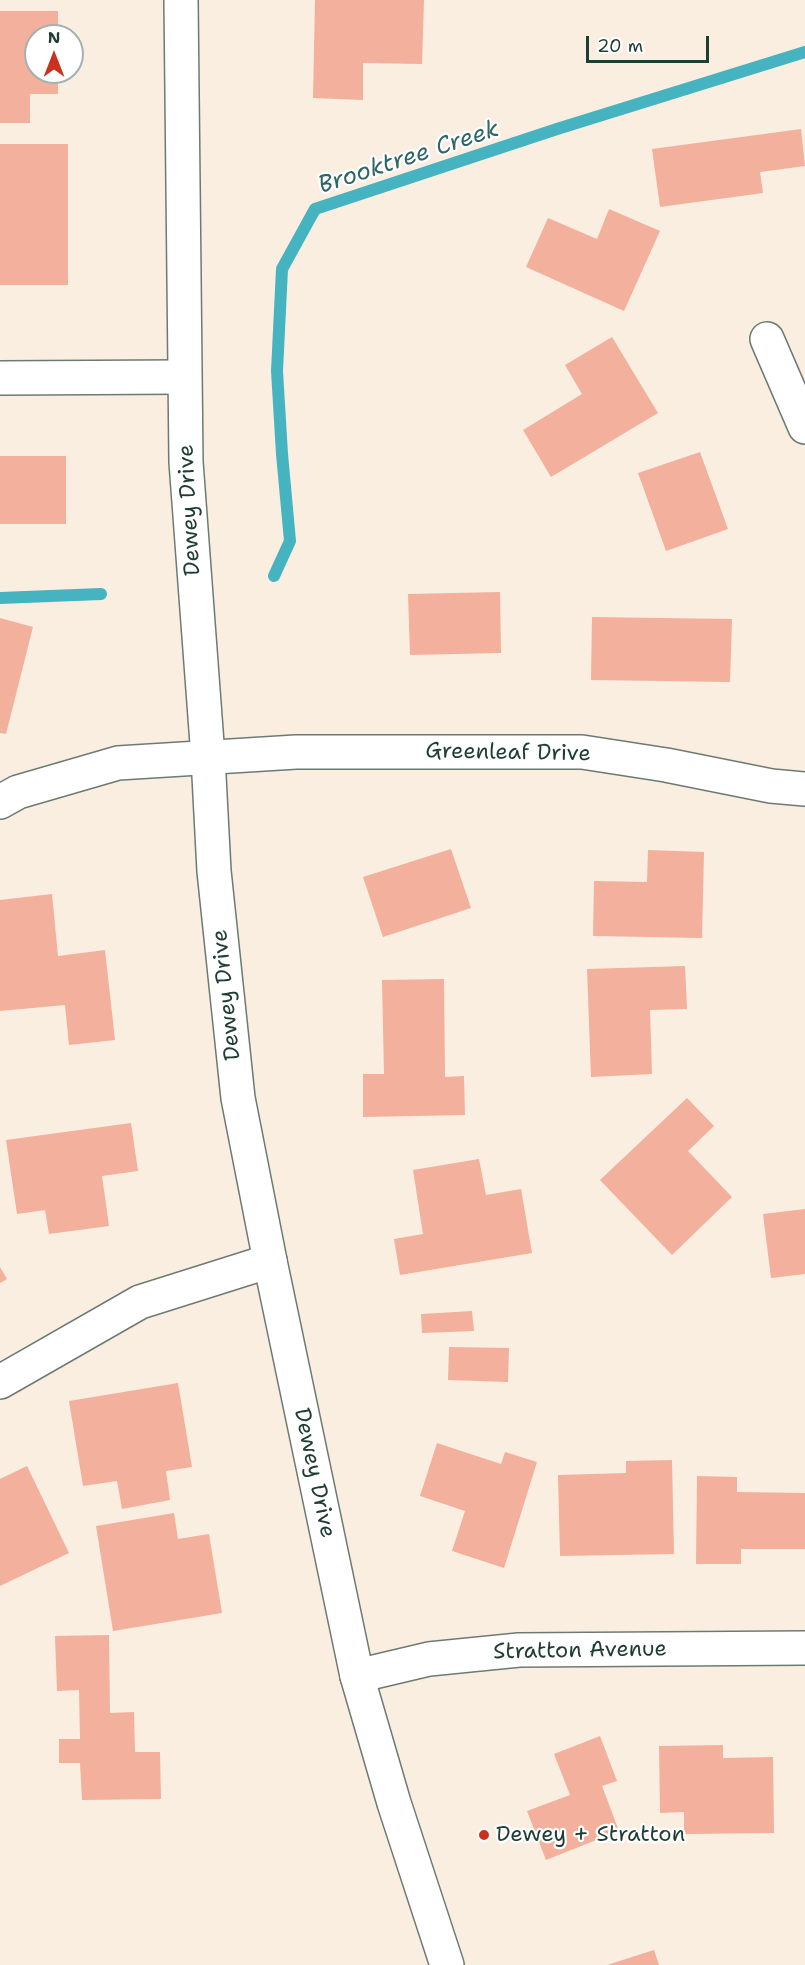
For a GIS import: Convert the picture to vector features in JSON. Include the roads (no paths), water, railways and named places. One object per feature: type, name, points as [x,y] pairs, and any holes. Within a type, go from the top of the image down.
[{"type":"main road","name":"Dewey Drive","points":[[181,0],[186,462],[208,757],[214,871],[238,1098],[357,1676],[394,1803],[447,1965]]},
{"type":"main road","points":[[768,339],[805,428]]},
{"type":"main road","points":[[0,378],[184,377]]},
{"type":"main road","name":"Greenleaf Drive","points":[[0,802],[18,792],[118,763],[296,752],[582,752],[771,786],[805,789]]},
{"type":"main road","points":[[0,1382],[140,1302],[270,1261]]},
{"type":"main road","name":"Stratton Avenue","points":[[357,1676],[429,1659],[519,1650],[805,1648]]},
{"type":"waterway","name":"Brooktree Creek","points":[[274,576],[290,541],[277,371],[282,269],[315,209],[557,129],[805,52]]},
{"type":"waterway","points":[[0,598],[101,594]]},
{"type":"place","name":"Dewey + Stratton","points":[[484,1835]]}]
